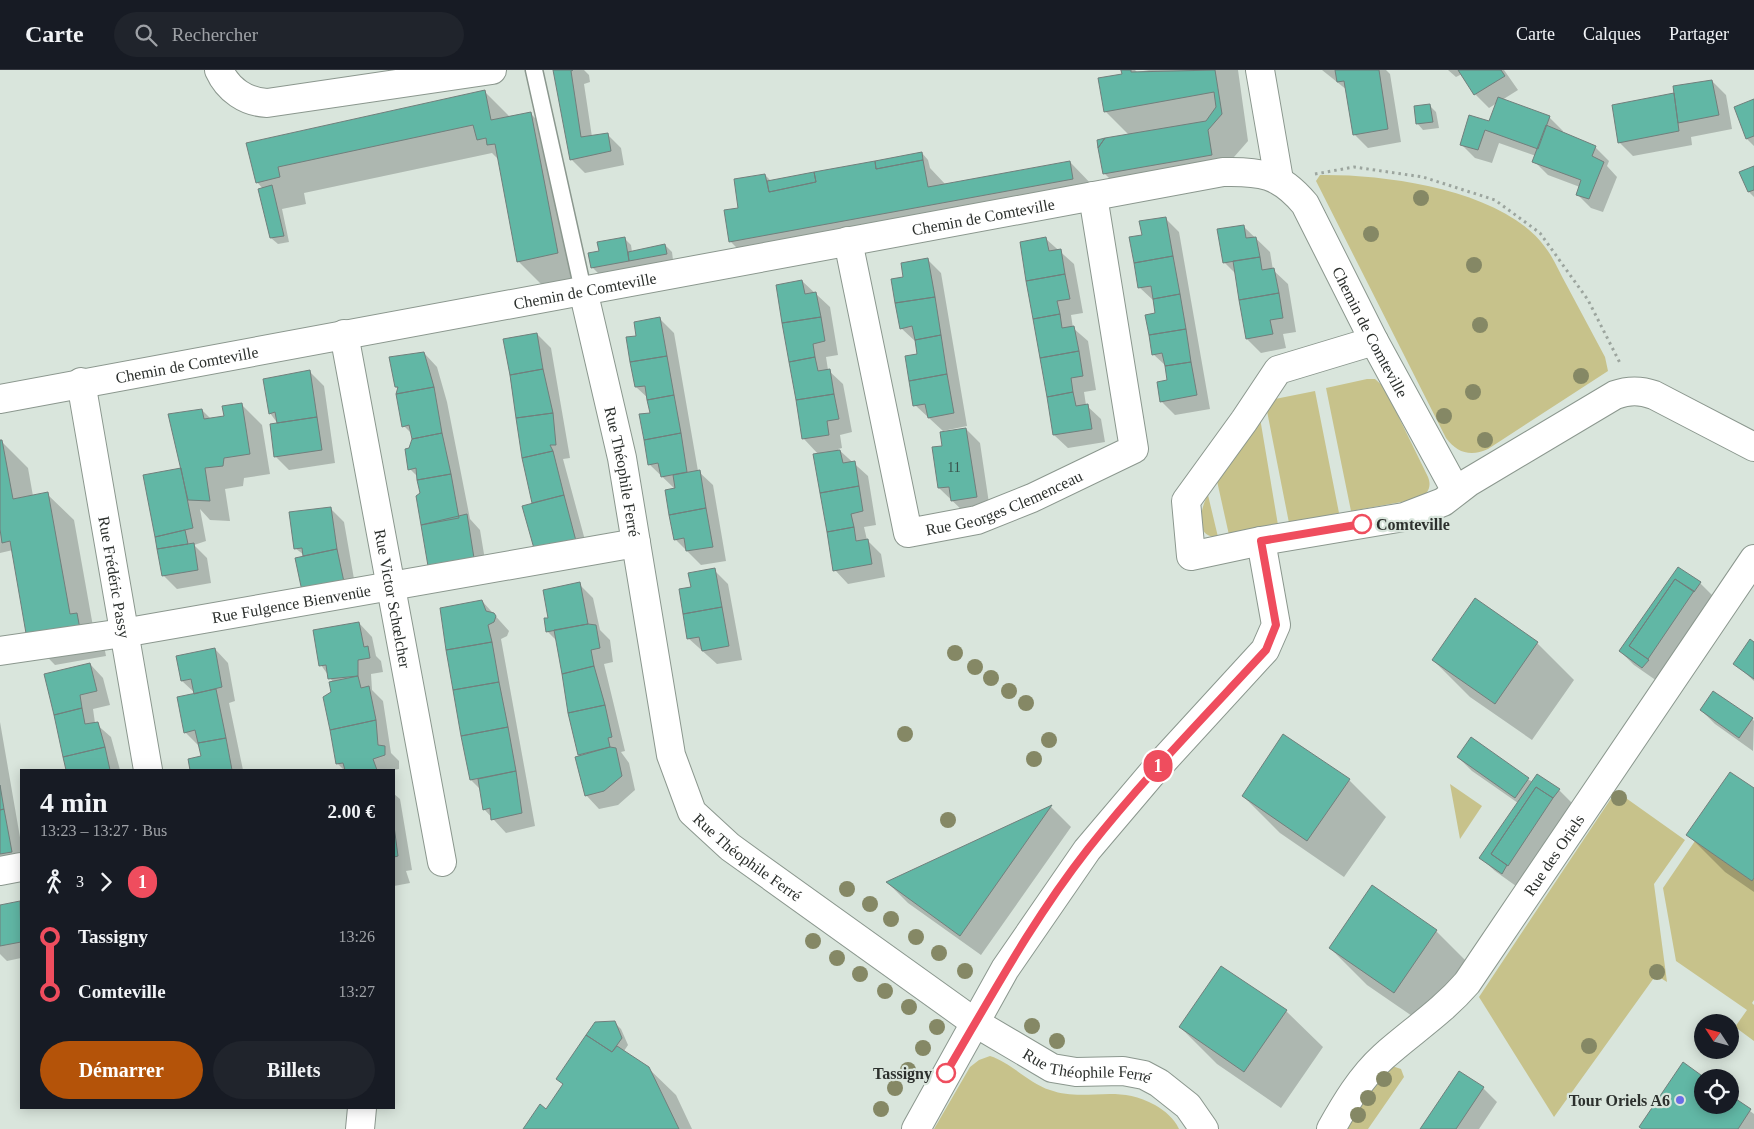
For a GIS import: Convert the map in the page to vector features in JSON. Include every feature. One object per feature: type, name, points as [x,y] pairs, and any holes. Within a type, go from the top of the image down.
[{"type":"street","points":[[219,70],[237,94],[255,103],[311,98],[418,76],[492,70]]},
{"type":"street","points":[[1260,70],[1279,180]]},
{"type":"street","name":"Chemin de Comteville","points":[[0,399],[81,382],[1223,172],[1246,172],[1267,175],[1279,180],[1293,190],[1305,204],[1374,341],[1456,491]]},
{"type":"street","name":"Rue Georges Clemenceau","points":[[848,242],[908,533],[977,520],[1032,498],[1134,449],[1093,196]]},
{"type":"street","name":"Rue Théophile Ferré","points":[[583,290],[622,458],[670,755],[692,812],[730,847],[974,1022],[1052,1068],[1076,1072],[1123,1071],[1144,1075],[1159,1083],[1188,1106],[1204,1129]]},
{"type":"street","name":"Rue Victor Schœlcher","points":[[344,334],[442,862]]},
{"type":"street","points":[[1374,341],[1278,370],[1186,501],[1191,556],[1261,541],[1404,517],[1443,502],[1456,491],[1615,395],[1634,390],[1660,398],[1754,447]]},
{"type":"street","name":"Rue Frédéric Passy","points":[[81,382],[120,599],[123,632],[148,769]]},
{"type":"street","points":[[916,1129],[1005,969],[1088,850],[1154,771],[1266,650],[1276,625],[1261,541]]},
{"type":"street","name":"Rue Fulgence Bienvenüe","points":[[0,651],[123,632],[636,543]]},
{"type":"street","name":"Rue des Oriels","points":[[1331,1129],[1360,1083],[1382,1058],[1435,1016],[1467,982],[1754,559]]},
{"type":"street","points":[[0,871],[20,868]]},
{"type":"street","points":[[360,1129],[362,1109]]},
{"type":"lane","points":[[534,70],[583,290]]},
{"type":"path","points":[[1279,180],[1354,167],[1422,177],[1495,200],[1540,233],[1588,300],[1634,390]]},
{"type":"shaded area","points":[[1320,175],[1377,178],[1442,189],[1473,199],[1502,212],[1526,228],[1545,247],[1554,260],[1605,357],[1608,371],[1488,449],[1470,453],[1455,447],[1446,438],[1316,181]]},
{"type":"shaded area","points":[[1375,379],[1384,387],[1428,477],[1429,487],[1427,492],[1418,499],[1351,511],[1326,388]]},
{"type":"shaded area","points":[[1315,391],[1339,513],[1289,523],[1265,401]]},
{"type":"shaded area","points":[[1260,418],[1278,525],[1229,535],[1217,481]]},
{"type":"shaded area","points":[[1208,495],[1218,537],[1210,536],[1202,528],[1201,515]]},
{"type":"shaded area","points":[[1450,784],[1482,806],[1460,839]]},
{"type":"shaded area","points":[[1616,791],[1685,840],[1654,884],[1667,982],[1656,975],[1554,1117],[1479,997]]},
{"type":"shaded area","points":[[1695,841],[1752,881],[1754,878],[1754,1000],[1752,1003],[1754,1005],[1754,1041],[1739,1030],[1739,1021],[1747,1010],[1676,961],[1663,888]]},
{"type":"shaded area","points":[[990,1056],[1006,1063],[1034,1083],[1050,1090],[1076,1095],[1127,1095],[1141,1099],[1166,1112],[1175,1121],[1179,1129],[934,1129],[970,1067],[979,1060]]},
{"type":"shaded area","points":[[1392,1066],[1401,1069],[1404,1077],[1368,1129],[1343,1129],[1361,1100]]},
{"type":"building","points":[[553,70],[573,70],[571,71],[581,137],[608,133],[611,151],[570,160]]},
{"type":"building","points":[[1121,70],[1131,70],[1131,72],[1215,70],[1222,114],[1208,130],[1212,155],[1103,174],[1098,148],[1105,138],[1206,121],[1216,107],[1214,92],[1104,112],[1098,78],[1122,74]]},
{"type":"building","points":[[1335,70],[1379,70],[1388,129],[1353,135],[1344,81],[1337,82]]},
{"type":"building","points":[[1458,70],[1501,70],[1505,76],[1474,95]]},
{"type":"building","points":[[1712,80],[1719,115],[1678,123],[1673,86]]},
{"type":"building","points":[[485,90],[491,120],[531,112],[558,253],[517,262],[495,144],[487,145],[486,138],[477,140],[473,125],[278,167],[280,177],[256,183],[246,143]]},
{"type":"building","points":[[1674,93],[1679,131],[1618,143],[1612,105]]},
{"type":"building","points":[[1498,97],[1550,116],[1538,149],[1485,130],[1478,150],[1460,145],[1469,115],[1489,121]]},
{"type":"building","points":[[1754,99],[1754,136],[1746,139],[1734,107]]},
{"type":"building","points":[[1430,104],[1433,122],[1416,124],[1414,106]]},
{"type":"building","points":[[1546,125],[1596,146],[1592,156],[1604,162],[1589,199],[1576,195],[1581,180],[1532,162]]},
{"type":"building","points":[[1105,138],[1098,148],[1097,140]]},
{"type":"building","points":[[922,152],[923,160],[876,169],[875,161]]},
{"type":"building","points":[[923,160],[928,187],[1070,161],[1073,179],[729,242],[724,210],[738,208],[734,179],[765,174],[769,192],[816,182],[814,172],[875,161],[876,169]]},
{"type":"building","points":[[1754,166],[1754,190],[1748,192],[1739,172]]},
{"type":"building","points":[[814,172],[816,182],[769,192],[767,181]]},
{"type":"building","points":[[272,185],[284,236],[270,238],[258,189]]},
{"type":"building","points":[[1166,217],[1173,256],[1134,263],[1129,237],[1142,235],[1139,221]]},
{"type":"building","points":[[1244,225],[1246,238],[1256,237],[1260,257],[1223,263],[1217,229]]},
{"type":"building","points":[[625,237],[629,261],[591,268],[588,253],[599,251],[597,242]]},
{"type":"building","points":[[1046,237],[1049,251],[1061,249],[1065,274],[1026,281],[1020,242]]},
{"type":"building","points":[[665,244],[667,254],[629,261],[628,252]]},
{"type":"building","points":[[1173,256],[1180,294],[1153,299],[1151,286],[1138,288],[1134,263]]},
{"type":"building","points":[[1260,257],[1262,270],[1274,268],[1279,293],[1239,300],[1233,261]]},
{"type":"building","points":[[928,258],[935,297],[895,303],[891,279],[903,277],[901,263]]},
{"type":"building","points":[[1065,274],[1070,299],[1057,301],[1060,314],[1033,319],[1026,281]]},
{"type":"building","points":[[802,280],[805,294],[816,292],[821,317],[782,323],[776,285]]},
{"type":"building","points":[[1279,293],[1283,318],[1270,320],[1273,334],[1246,339],[1239,300]]},
{"type":"building","points":[[1180,294],[1186,329],[1149,335],[1145,315],[1155,313],[1153,299]]},
{"type":"building","points":[[935,297],[941,335],[915,340],[912,326],[900,329],[895,303]]},
{"type":"building","points":[[1060,314],[1062,328],[1074,326],[1079,351],[1040,358],[1033,319]]},
{"type":"building","points":[[660,317],[667,356],[630,362],[626,337],[636,336],[634,322]]},
{"type":"building","points":[[821,317],[825,341],[813,344],[815,357],[789,362],[782,323]]},
{"type":"building","points":[[1186,329],[1191,362],[1165,366],[1162,353],[1152,355],[1149,335]]},
{"type":"building","points":[[537,333],[543,369],[510,375],[503,339]]},
{"type":"building","points":[[941,335],[947,374],[909,381],[905,356],[917,354],[915,340]]},
{"type":"building","points":[[1079,351],[1083,376],[1071,378],[1073,392],[1047,397],[1040,358]]},
{"type":"building","points":[[424,352],[434,387],[396,394],[398,387],[395,387],[389,357]]},
{"type":"building","points":[[667,356],[674,395],[647,400],[645,386],[635,387],[630,362]]},
{"type":"building","points":[[815,357],[818,371],[830,369],[834,394],[796,400],[789,362]]},
{"type":"building","points":[[1191,362],[1197,395],[1160,402],[1157,382],[1167,380],[1165,366]]},
{"type":"building","points":[[543,369],[553,413],[516,418],[510,375]]},
{"type":"building","points":[[310,370],[317,417],[277,423],[275,412],[269,414],[263,379]]},
{"type":"building","points":[[947,374],[954,413],[928,418],[925,404],[913,406],[909,381]]},
{"type":"building","points":[[434,387],[442,433],[412,439],[409,425],[402,427],[396,394]]},
{"type":"building","points":[[1073,392],[1076,406],[1088,404],[1092,429],[1053,435],[1047,397]]},
{"type":"building","points":[[834,394],[839,419],[827,421],[829,435],[802,439],[796,400]]},
{"type":"building","points":[[674,395],[681,433],[644,440],[639,414],[650,413],[647,400]]},
{"type":"building","points":[[242,403],[250,454],[224,458],[223,466],[205,468],[210,501],[188,500],[168,414],[202,409],[204,419],[224,416],[222,406]]},
{"type":"building","points":[[553,413],[556,445],[550,445],[553,451],[522,458],[516,418]]},
{"type":"building","points":[[317,417],[322,450],[274,457],[270,424]]},
{"type":"building","points":[[966,428],[977,497],[951,501],[949,487],[938,488],[932,447],[942,446],[940,432]]},
{"type":"building","points":[[442,433],[451,474],[417,480],[416,468],[408,470],[405,449],[409,448],[412,439]]},
{"type":"building","points":[[681,433],[687,472],[661,477],[658,463],[648,465],[644,440]]},
{"type":"building","points":[[0,440],[2,440],[13,499],[48,492],[70,614],[77,613],[80,629],[27,639],[10,541],[2,543],[0,529]]},
{"type":"building","points":[[840,450],[843,463],[855,461],[859,486],[820,493],[813,454]]},
{"type":"building","points":[[553,451],[564,495],[532,503],[522,458]]},
{"type":"building","points":[[181,468],[193,528],[155,537],[143,475]]},
{"type":"building","points":[[700,470],[706,508],[669,515],[665,490],[675,488],[673,475]]},
{"type":"building","points":[[451,474],[459,518],[421,525],[416,496],[420,493],[417,480]]},
{"type":"building","points":[[859,486],[863,511],[851,514],[854,527],[827,532],[820,493]]},
{"type":"building","points":[[564,495],[576,541],[535,552],[522,506]]},
{"type":"building","points":[[331,507],[337,549],[303,556],[302,548],[294,549],[289,512]]},
{"type":"building","points":[[706,508],[713,547],[686,551],[684,538],[674,540],[669,515]]},
{"type":"building","points":[[467,514],[474,558],[428,566],[421,525]]},
{"type":"building","points":[[854,527],[856,541],[868,539],[872,564],[833,571],[827,532]]},
{"type":"building","points":[[185,530],[188,544],[157,549],[155,537]]},
{"type":"building","points":[[194,543],[198,570],[162,576],[157,549]]},
{"type":"building","points":[[337,549],[344,582],[302,591],[295,558]]},
{"type":"building","points":[[1678,567],[1701,582],[1694,592],[1675,579],[1629,646],[1649,660],[1642,668],[1619,651]]},
{"type":"building","points":[[715,568],[722,607],[683,614],[679,589],[691,587],[688,573]]},
{"type":"building","points":[[1675,579],[1694,591],[1648,659],[1629,646]]},
{"type":"building","points":[[580,582],[588,624],[546,632],[544,618],[548,618],[543,590]]},
{"type":"building","points":[[1475,598],[1538,642],[1495,704],[1432,660]]},
{"type":"building","points":[[482,600],[486,611],[494,613],[496,616],[494,622],[488,625],[492,642],[446,650],[440,608]]},
{"type":"building","points":[[722,607],[729,646],[702,651],[699,637],[687,639],[683,614]]},
{"type":"building","points":[[359,622],[364,647],[368,646],[370,658],[358,660],[358,676],[328,679],[326,665],[319,666],[313,630]]},
{"type":"building","points":[[588,624],[596,625],[600,648],[591,650],[594,666],[562,674],[554,630]]},
{"type":"building","points":[[1750,639],[1754,642],[1754,679],[1733,664]]},
{"type":"building","points":[[492,642],[499,682],[453,690],[446,650]]},
{"type":"building","points":[[215,648],[222,687],[194,694],[191,679],[181,681],[176,656]]},
{"type":"building","points":[[90,663],[97,691],[80,695],[82,708],[54,715],[44,674]]},
{"type":"building","points":[[594,666],[605,705],[568,713],[562,674]]},
{"type":"building","points":[[358,676],[361,688],[369,686],[376,720],[330,730],[323,697],[331,692],[329,682]]},
{"type":"building","points":[[499,682],[508,727],[461,736],[453,690]]},
{"type":"building","points":[[216,689],[226,738],[198,743],[195,730],[184,733],[177,697]]},
{"type":"building","points":[[1713,691],[1753,718],[1739,738],[1700,710]]},
{"type":"building","points":[[605,705],[612,737],[608,738],[610,747],[578,755],[568,713]]},
{"type":"building","points":[[82,708],[85,724],[98,722],[105,747],[63,757],[54,715]]},
{"type":"building","points":[[376,720],[378,745],[385,746],[385,755],[373,759],[377,769],[345,769],[343,763],[336,764],[330,730]]},
{"type":"building","points":[[508,727],[516,771],[470,780],[461,736]]},
{"type":"building","points":[[1283,734],[1350,779],[1307,841],[1242,796]]},
{"type":"building","points":[[1471,737],[1529,778],[1515,798],[1457,757]]},
{"type":"building","points":[[226,738],[232,769],[190,769],[188,759],[201,756],[198,743]]},
{"type":"building","points":[[105,747],[110,769],[66,769],[63,757]]},
{"type":"building","points":[[610,747],[616,748],[622,776],[604,791],[585,796],[575,757]]},
{"type":"building","points":[[516,771],[522,813],[491,820],[490,808],[483,810],[478,779]]},
{"type":"building","points":[[1730,772],[1754,788],[1754,878],[1752,881],[1686,835]]},
{"type":"building","points":[[1537,774],[1560,789],[1553,798],[1536,787],[1491,854],[1507,865],[1502,874],[1479,858]]},
{"type":"building","points":[[0,785],[4,809],[0,810]]},
{"type":"building","points":[[1536,787],[1553,798],[1508,866],[1491,854]]},
{"type":"building","points":[[1052,805],[960,936],[886,882]]},
{"type":"building","points":[[4,809],[12,852],[0,854],[0,810]]},
{"type":"building","points":[[395,834],[398,856],[395,857]]},
{"type":"building","points":[[1372,885],[1437,930],[1394,993],[1329,948]]},
{"type":"building","points":[[20,901],[20,942],[0,946],[0,905]]},
{"type":"building","points":[[1221,966],[1287,1010],[1244,1072],[1179,1027]]},
{"type":"building","points":[[615,1021],[622,1038],[612,1052],[586,1035],[595,1022]]},
{"type":"building","points":[[586,1035],[612,1052],[617,1046],[649,1067],[679,1129],[523,1129],[540,1104],[546,1109],[563,1084],[556,1079]]},
{"type":"building","name":"Tour Oriels A6","points":[[1683,1062],[1694,1070],[1694,1114],[1739,1114],[1739,1101],[1751,1109],[1738,1129],[1642,1129],[1639,1127]]},
{"type":"building","points":[[1459,1071],[1484,1087],[1456,1129],[1420,1129]]},
{"type":"bus line","name":"1","points":[[946,1073],[1005,969],[1088,850],[1154,771],[1266,650],[1276,625],[1261,541],[1362,524]]},
{"type":"place","name":"Comteville","points":[[1362,524]]},
{"type":"place","name":"Tassigny","points":[[946,1073]]},
{"type":"place","name":"Tour Oriels A6","points":[[1680,1100]]}]
